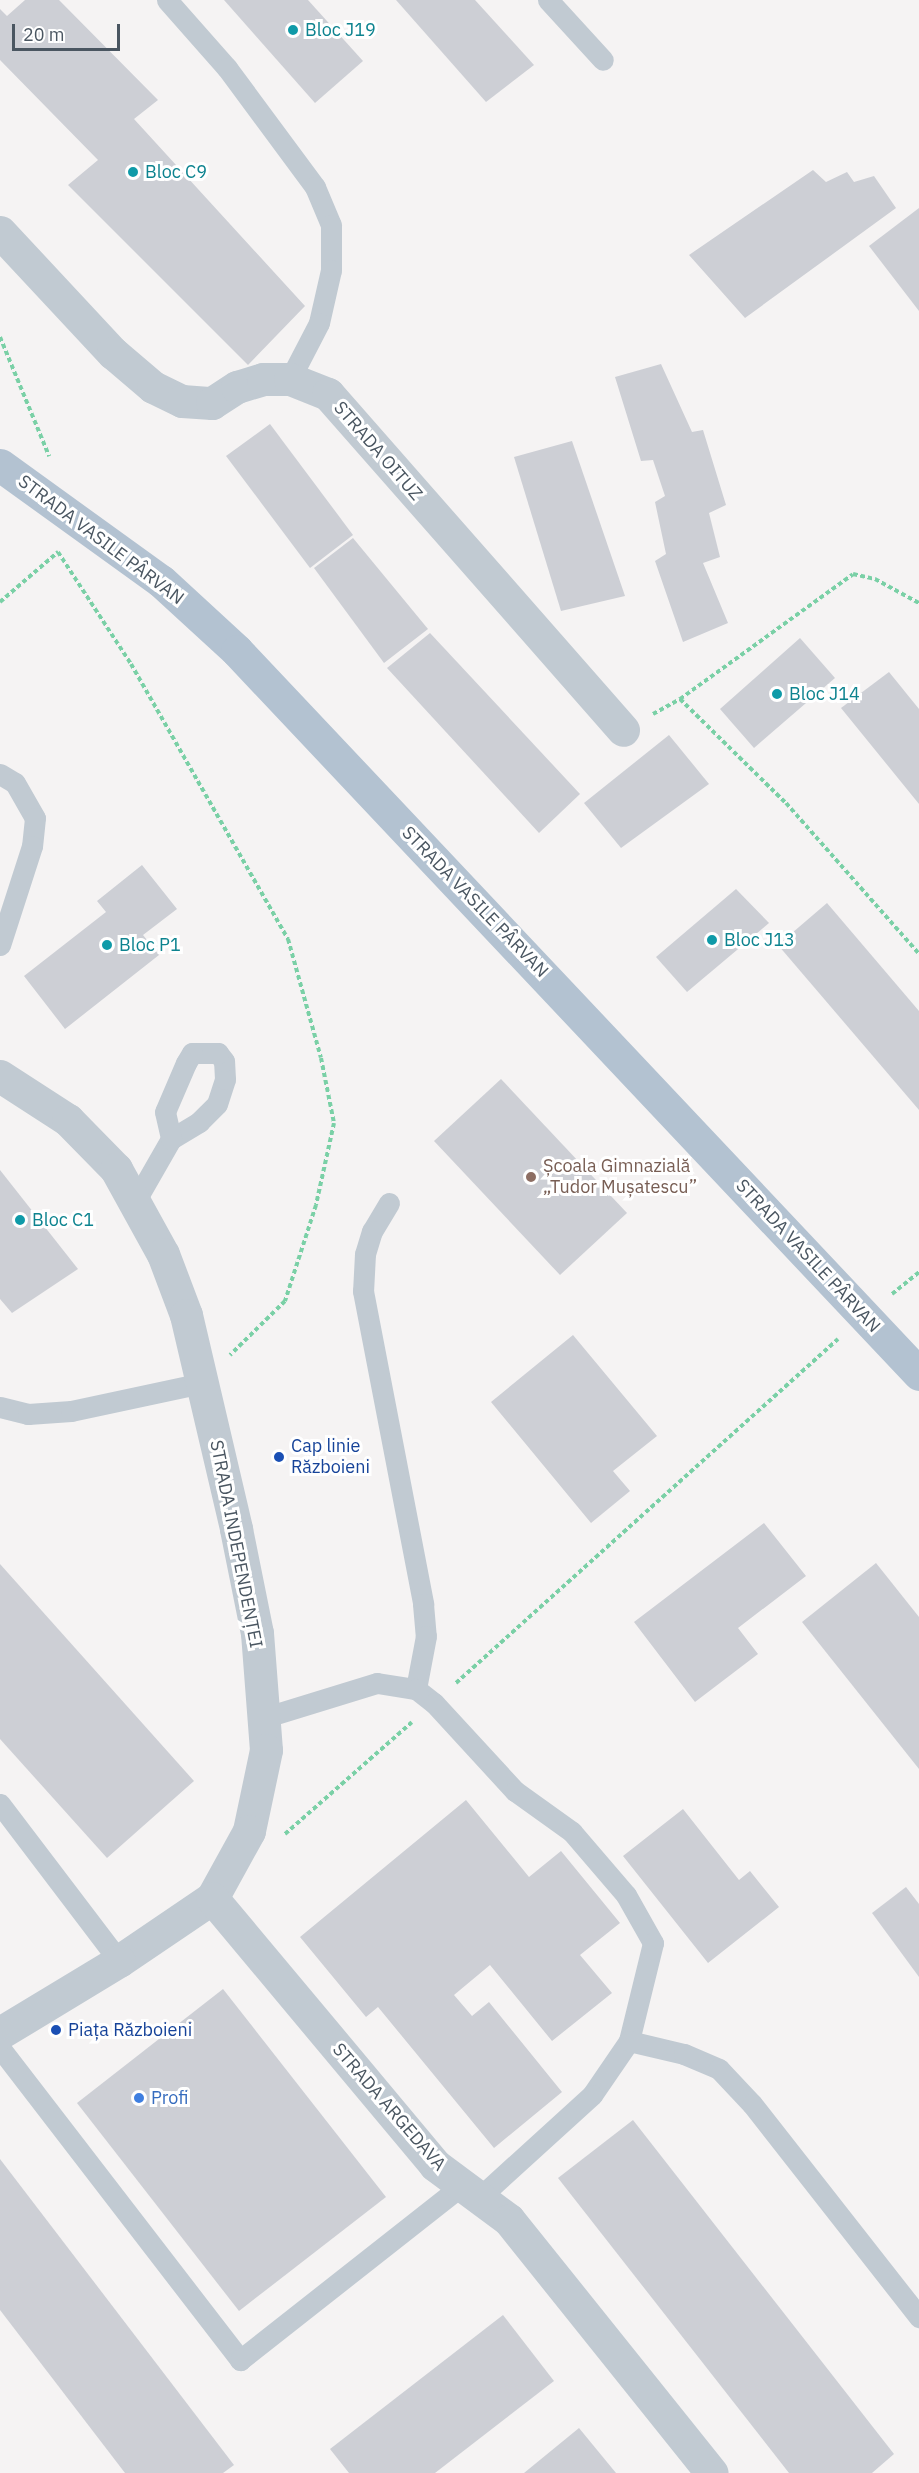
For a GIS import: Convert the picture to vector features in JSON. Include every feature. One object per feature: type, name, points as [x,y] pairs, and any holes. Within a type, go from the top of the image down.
[{"type":"main road","name":"STRADA VASILE PÂRVAN","points":[[0,465],[72,514],[161,581],[237,651],[919,1374]]},
{"type":"street","name":"STRADA OITUZ","points":[[0,232],[113,353],[153,387],[182,401],[212,403],[237,387],[263,379],[290,379],[328,394],[623,730]]},
{"type":"street","name":"STRADA INDEPENDENȚEI","points":[[0,1076],[68,1120],[117,1169],[136,1200],[163,1254],[186,1315],[256,1633],[266,1750],[249,1831],[212,1898],[119,1960],[0,2033]]},
{"type":"street","name":"STRADA ARGEDAVA","points":[[212,1898],[435,2165],[509,2220],[712,2473]]},
{"type":"lane","points":[[167,0],[227,68],[315,187],[331,225],[331,270],[319,324],[290,379]]},
{"type":"lane","points":[[548,0],[603,60]]},
{"type":"lane","points":[[0,774],[15,783],[35,818],[32,846],[0,945]]},
{"type":"lane","points":[[136,1200],[171,1139]]},
{"type":"lane","points":[[389,1203],[372,1231],[365,1254],[363,1291],[423,1604],[426,1636],[416,1689]]},
{"type":"lane","points":[[0,1407],[28,1414],[70,1411],[202,1383]]},
{"type":"lane","points":[[0,2048],[240,2360],[470,2192],[592,2095],[629,2041],[653,1943],[631,1903],[572,1833],[515,1791],[434,1703],[416,1689],[377,1683],[263,1718]]},
{"type":"lane","points":[[0,1804],[119,1960]]},
{"type":"lane","points":[[629,2041],[684,2054],[719,2069],[752,2104],[919,2317]]},
{"type":"path","points":[[0,337],[51,459]]},
{"type":"path","points":[[0,602],[58,552],[72,514]]},
{"type":"path","points":[[58,552],[131,664],[288,939],[321,1058],[334,1123],[316,1205],[285,1301],[202,1383]]},
{"type":"path","points":[[623,730],[680,699],[853,574],[875,579],[919,603]]},
{"type":"path","points":[[680,699],[786,803],[919,954]]},
{"type":"path","points":[[282,1837],[864,1316],[919,1272]]},
{"type":"building","name":"Bloc C9","points":[[25,0],[59,0],[158,100],[134,119],[305,306],[248,365],[68,185],[98,160],[0,60],[0,9],[7,16]]},
{"type":"building","name":"Bloc J19","points":[[224,0],[308,0],[363,61],[315,103]]},
{"type":"building","points":[[396,0],[475,0],[534,65],[486,102]]},
{"type":"building","points":[[813,170],[826,182],[847,172],[854,182],[874,176],[896,208],[745,318],[689,255]]},
{"type":"building","points":[[919,208],[919,311],[869,246]]},
{"type":"building","points":[[661,364],[692,432],[703,430],[726,505],[709,513],[720,557],[703,563],[728,623],[683,642],[655,561],[666,554],[655,502],[665,496],[653,460],[641,461],[615,377]]},
{"type":"building","points":[[270,424],[353,535],[310,568],[226,456]]},
{"type":"building","points":[[572,441],[625,596],[561,611],[514,457]]},
{"type":"building","points":[[353,538],[428,629],[384,663],[314,568]]},
{"type":"building","points":[[430,633],[580,794],[539,833],[387,668]]},
{"type":"building","name":"Bloc J14","points":[[800,638],[835,678],[754,748],[720,709]]},
{"type":"building","points":[[889,672],[919,709],[919,804],[841,708]]},
{"type":"building","points":[[669,735],[709,784],[621,848],[584,803]]},
{"type":"building","name":"Bloc P1","points":[[142,865],[177,909],[143,935],[159,955],[65,1029],[24,976],[106,912],[97,901]]},
{"type":"building","name":"Bloc J13","points":[[736,889],[769,923],[687,992],[656,957]]},
{"type":"building","points":[[827,903],[919,1011],[919,1110],[778,945]]},
{"type":"building","name":"Școala Gimnazială „Tudor Mușatescu”","points":[[501,1079],[627,1213],[560,1275],[434,1141]]},
{"type":"building","name":"Bloc C1","points":[[0,1170],[78,1269],[12,1313],[0,1299]]},
{"type":"building","points":[[573,1335],[657,1436],[613,1471],[630,1491],[591,1523],[491,1402]]},
{"type":"building","points":[[764,1523],[806,1576],[738,1628],[758,1654],[695,1702],[634,1622]]},
{"type":"building","points":[[876,1563],[919,1617],[919,1769],[802,1622]]},
{"type":"building","points":[[0,1564],[194,1781],[107,1858],[0,1739]]},
{"type":"building","points":[[466,1800],[529,1877],[561,1851],[620,1923],[580,1955],[612,1993],[552,2041],[490,1965],[454,1995],[472,2016],[489,2002],[562,2092],[494,2148],[378,2007],[366,2017],[300,1937]]},
{"type":"building","points":[[683,1809],[739,1880],[750,1871],[779,1907],[708,1963],[623,1856]]},
{"type":"building","points":[[906,1887],[919,1904],[919,1977],[872,1913]]},
{"type":"building","points":[[223,1989],[386,2197],[239,2311],[77,2103]]},
{"type":"building","points":[[633,2120],[894,2454],[872,2473],[789,2473],[558,2178]]},
{"type":"building","points":[[0,2159],[234,2465],[223,2473],[125,2473],[0,2310]]},
{"type":"building","points":[[503,2315],[554,2381],[435,2473],[349,2473],[330,2449]]},
{"type":"building","points":[[579,2428],[616,2473],[524,2473]]},
{"type":"place","name":"Bloc J19","points":[[293,30]]},
{"type":"place","name":"Bloc C9","points":[[133,172]]},
{"type":"place","name":"Bloc J14","points":[[777,694]]},
{"type":"place","name":"Bloc J13","points":[[712,940]]},
{"type":"place","name":"Bloc P1","points":[[107,945]]},
{"type":"place","name":"Școala Gimnazială „Tudor Mușatescu”","points":[[531,1177]]},
{"type":"place","name":"Bloc C1","points":[[20,1220]]},
{"type":"place","name":"Cap linie Războieni","points":[[279,1457]]},
{"type":"place","name":"Piața Războieni","points":[[56,2030]]},
{"type":"place","name":"Profi","points":[[139,2098]]}]
